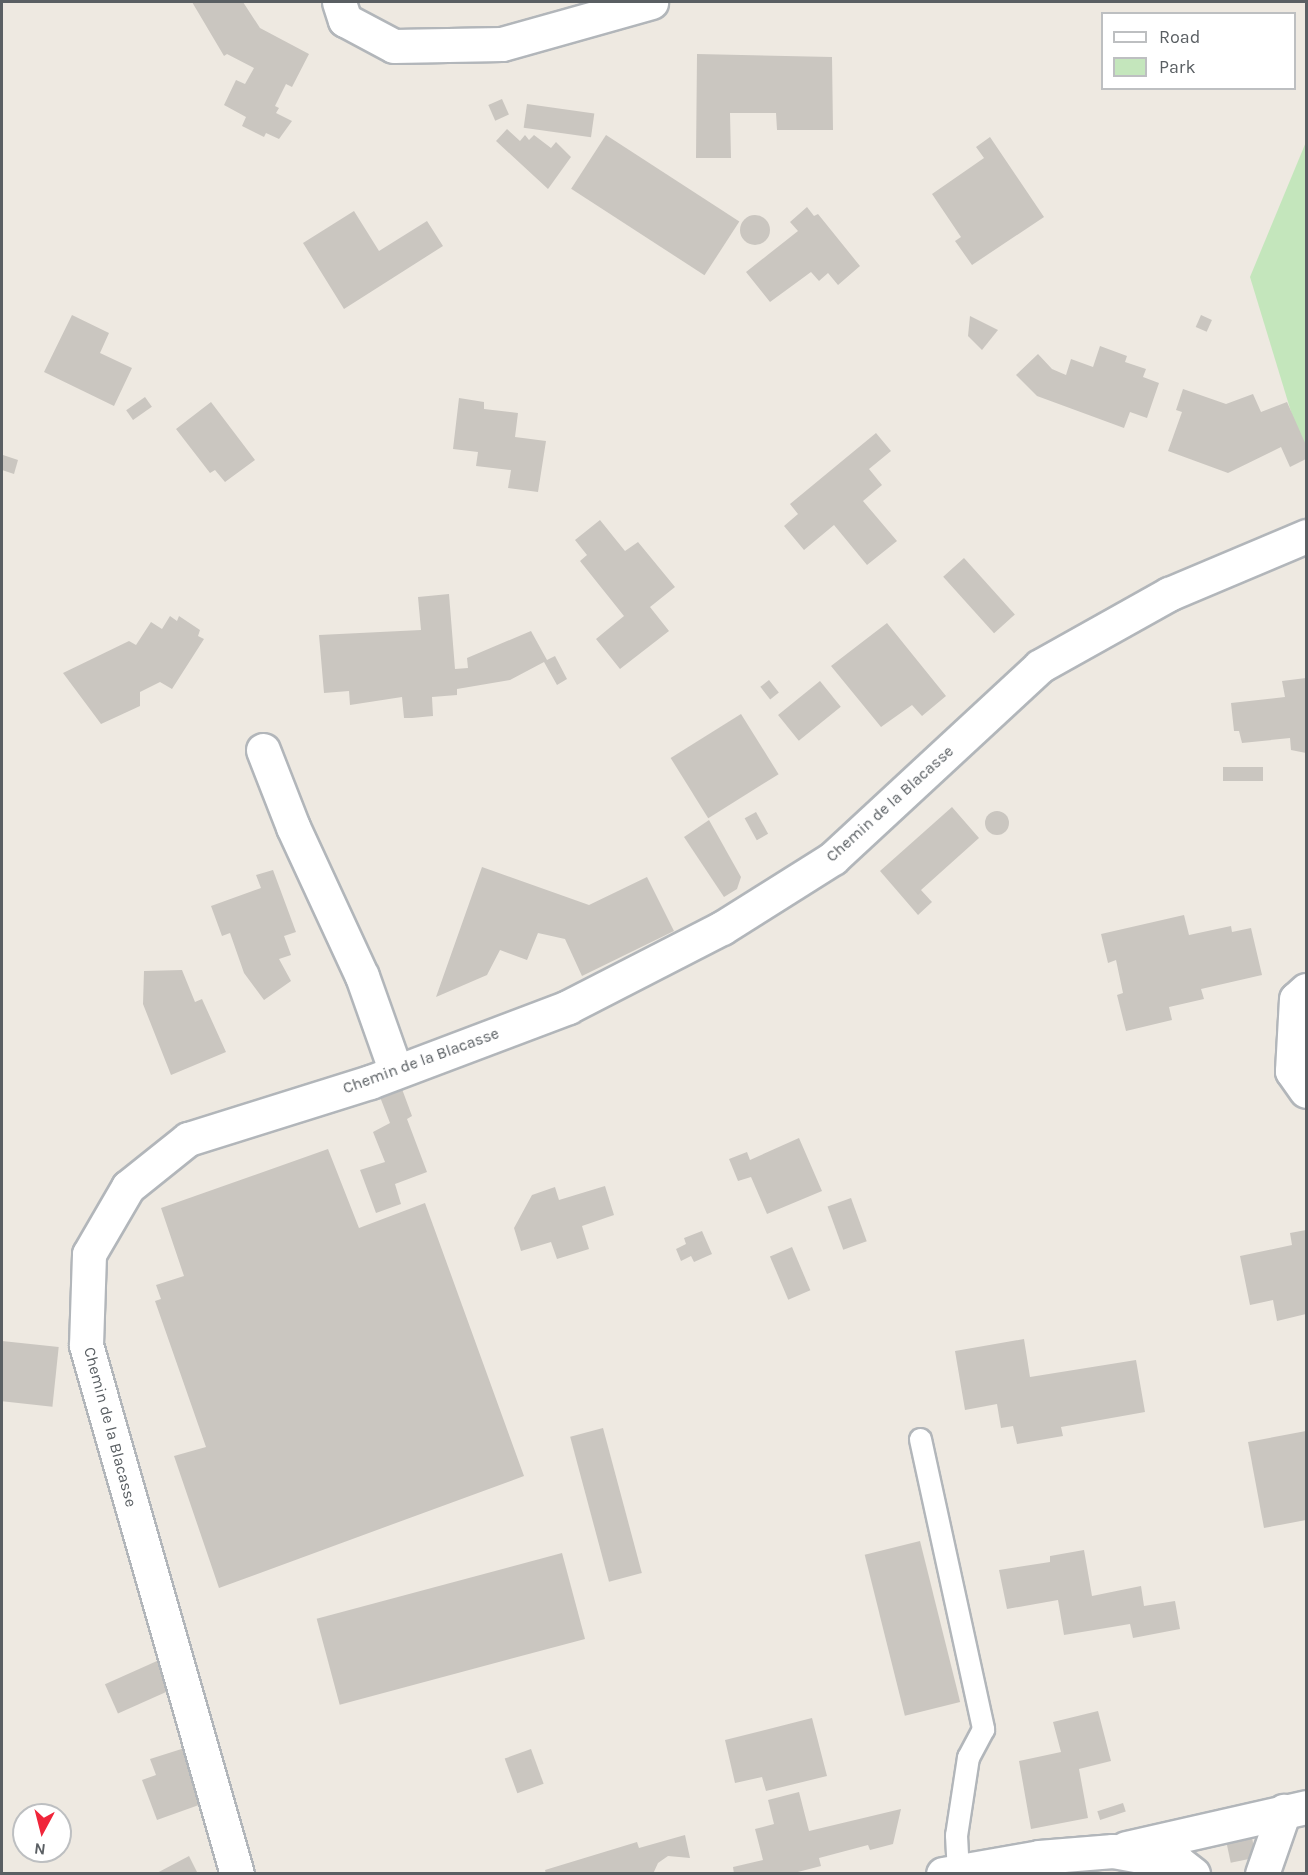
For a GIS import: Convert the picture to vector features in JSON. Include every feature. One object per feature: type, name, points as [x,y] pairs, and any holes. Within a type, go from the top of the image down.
[{"type":"street","points":[[339,2],[345,20],[394,46],[502,44],[651,2]]},
{"type":"street","name":"Chemin de la Blacasse","points":[[237,1874],[86,1345],[89,1254],[128,1186],[188,1139],[370,1082],[395,1069],[567,1007],[722,928],[833,858],[1040,666],[1169,594],[1306,536]]},
{"type":"street","points":[[263,750],[293,826],[362,976],[395,1069]]},
{"type":"street","points":[[1306,990],[1296,999],[1292,1071],[1306,1091]]},
{"type":"street","points":[[951,1872],[1039,1857],[1113,1851],[1295,1809]]},
{"type":"street","points":[[1262,1874],[1295,1809]]},
{"type":"street","points":[[1113,1851],[1179,1863],[1193,1874]]},
{"type":"lane","points":[[920,1439],[983,1729],[968,1757],[951,1872]]},
{"type":"green space","points":[[1306,142],[1306,461],[1250,277]]},
{"type":"building","points":[[192,2],[243,2],[260,28],[309,54],[292,87],[286,84],[275,106],[279,108],[276,113],[292,121],[279,139],[266,133],[264,137],[242,126],[246,117],[224,105],[236,80],[245,84],[254,68],[227,54],[224,56]]},
{"type":"building","points":[[697,54],[832,57],[833,130],[777,130],[776,113],[730,113],[731,158],[696,158]]},
{"type":"building","points":[[502,99],[509,115],[495,121],[488,105]]},
{"type":"building","points":[[527,104],[594,113],[591,137],[524,128]]},
{"type":"building","points":[[507,129],[520,141],[525,135],[529,140],[534,135],[551,148],[556,142],[571,157],[548,189],[496,141]]},
{"type":"building","points":[[606,135],[739,222],[704,275],[571,189]]},
{"type":"building","points":[[990,137],[1044,217],[972,265],[955,241],[961,237],[932,194],[984,158],[976,147]]},
{"type":"building","points":[[807,207],[814,216],[818,214],[860,266],[838,285],[828,273],[819,281],[811,272],[770,302],[746,272],[798,231],[790,222]]},
{"type":"building","points":[[354,211],[379,251],[427,221],[443,246],[344,309],[303,243]]},
{"type":"building","points":[[755,215],[766,219],[770,230],[766,241],[755,245],[744,241],[740,230],[744,219]]},
{"type":"building","points":[[72,315],[109,333],[100,353],[132,368],[114,406],[44,372]]},
{"type":"building","points":[[1201,315],[1212,320],[1207,332],[1196,327]]},
{"type":"building","points":[[970,316],[998,330],[982,350],[968,336]]},
{"type":"building","points":[[1100,346],[1127,356],[1125,362],[1146,369],[1143,377],[1159,383],[1147,418],[1130,412],[1124,428],[1037,396],[1016,375],[1038,354],[1052,369],[1066,375],[1071,359],[1093,367]]},
{"type":"building","points":[[1183,389],[1226,404],[1253,394],[1261,412],[1287,402],[1306,445],[1306,459],[1290,467],[1281,447],[1228,473],[1168,451],[1182,412],[1176,410]]},
{"type":"building","points":[[145,397],[152,407],[133,420],[126,410]]},
{"type":"building","points":[[459,398],[484,402],[484,409],[518,413],[515,437],[546,441],[538,492],[508,488],[511,470],[476,466],[478,452],[453,449]]},
{"type":"building","points":[[211,402],[255,460],[225,482],[215,470],[210,473],[176,429]]},
{"type":"building","points":[[876,433],[891,451],[869,469],[882,485],[863,501],[897,541],[867,565],[834,525],[804,550],[784,526],[798,514],[790,504]]},
{"type":"building","points":[[3,455],[18,460],[14,474],[2,470]]},
{"type":"building","points":[[600,520],[625,551],[638,542],[675,587],[650,607],[669,631],[620,669],[596,639],[624,616],[580,561],[587,555],[575,540]]},
{"type":"building","points":[[964,558],[1015,614],[994,633],[943,577]]},
{"type":"building","points":[[449,594],[455,669],[468,668],[467,658],[531,631],[547,660],[555,656],[567,679],[557,685],[544,662],[510,680],[457,689],[457,695],[432,697],[433,716],[412,718],[404,718],[402,697],[350,705],[349,691],[324,693],[319,635],[421,630],[418,597]]},
{"type":"building","points":[[170,616],[177,621],[179,616],[200,630],[198,636],[204,639],[172,689],[160,682],[140,692],[140,706],[101,724],[63,673],[129,641],[136,645],[151,622],[162,629]]},
{"type":"building","points":[[887,623],[946,696],[922,716],[912,705],[881,727],[831,666]]},
{"type":"building","points":[[1306,678],[1306,753],[1291,750],[1290,738],[1242,743],[1239,731],[1234,731],[1231,703],[1285,697],[1282,681]]},
{"type":"building","points":[[769,680],[779,693],[770,699],[760,687]]},
{"type":"building","points":[[820,681],[841,707],[799,741],[778,715]]},
{"type":"building","points":[[741,714],[779,774],[708,818],[671,758]]},
{"type":"building","points":[[1223,767],[1263,767],[1263,781],[1223,781]]},
{"type":"building","points":[[952,807],[979,838],[921,890],[932,902],[918,915],[880,871]]},
{"type":"building","points":[[997,811],[1005,815],[1009,823],[1005,831],[997,835],[989,831],[985,823],[989,815]]},
{"type":"building","points":[[756,812],[768,834],[757,840],[745,818]]},
{"type":"building","points":[[709,820],[741,877],[737,889],[724,897],[684,837]]},
{"type":"building","points":[[482,867],[589,905],[647,877],[674,931],[582,976],[565,939],[538,933],[527,960],[500,950],[487,975],[436,997]]},
{"type":"building","points":[[273,870],[296,932],[284,936],[291,955],[279,959],[291,981],[264,1000],[244,973],[230,933],[222,936],[211,906],[261,888],[256,875]]},
{"type":"building","points":[[1184,915],[1189,935],[1231,926],[1232,932],[1251,928],[1262,975],[1201,989],[1204,999],[1169,1007],[1172,1020],[1126,1031],[1117,995],[1123,993],[1116,960],[1108,963],[1101,934]]},
{"type":"building","points":[[182,970],[195,1002],[202,999],[226,1052],[171,1075],[143,1004],[144,971]]},
{"type":"building","points":[[402,1089],[412,1116],[407,1119],[427,1172],[395,1184],[401,1204],[376,1213],[360,1170],[385,1162],[373,1132],[390,1123],[380,1097]]},
{"type":"building","points":[[799,1138],[822,1191],[767,1214],[751,1177],[738,1181],[729,1159],[747,1152],[750,1160]]},
{"type":"building","points":[[328,1149],[359,1228],[425,1203],[524,1476],[219,1588],[174,1456],[206,1447],[155,1301],[161,1299],[156,1285],[184,1276],[161,1208]]},
{"type":"building","points":[[605,1186],[614,1215],[582,1226],[589,1249],[557,1259],[551,1242],[521,1251],[514,1228],[532,1195],[555,1187],[559,1200]]},
{"type":"building","points":[[851,1198],[867,1241],[843,1250],[828,1207]]},
{"type":"building","points":[[1306,1230],[1306,1314],[1277,1321],[1273,1300],[1250,1305],[1240,1256],[1292,1245],[1290,1233]]},
{"type":"building","points":[[702,1231],[712,1254],[694,1262],[691,1256],[681,1261],[676,1249],[686,1244],[684,1238]]},
{"type":"building","points":[[792,1247],[810,1290],[788,1300],[770,1256]]},
{"type":"building","points":[[1024,1339],[1030,1377],[1136,1360],[1145,1412],[1061,1427],[1063,1436],[1017,1444],[1013,1426],[1001,1428],[997,1404],[965,1410],[955,1351]]},
{"type":"building","points":[[2,1341],[59,1347],[52,1407],[2,1401]]},
{"type":"building","points":[[603,1428],[642,1573],[609,1582],[570,1437]]},
{"type":"building","points":[[1306,1431],[1306,1520],[1264,1528],[1248,1442]]},
{"type":"building","points":[[920,1541],[960,1702],[905,1716],[865,1555]]},
{"type":"building","points":[[1084,1550],[1092,1596],[1141,1586],[1144,1606],[1175,1601],[1180,1629],[1133,1638],[1130,1624],[1064,1635],[1058,1600],[1007,1609],[999,1570],[1050,1562],[1050,1556]]},
{"type":"building","points":[[562,1553],[585,1639],[340,1705],[317,1619]]},
{"type":"building","points":[[157,1661],[170,1690],[118,1713],[105,1684]]},
{"type":"building","points":[[1098,1711],[1111,1761],[1079,1769],[1088,1818],[1031,1829],[1019,1761],[1061,1752],[1053,1722]]},
{"type":"building","points":[[812,1718],[827,1776],[766,1791],[762,1777],[735,1783],[725,1740]]},
{"type":"building","points":[[191,1746],[210,1801],[157,1820],[142,1780],[156,1775],[150,1759]]},
{"type":"building","points":[[531,1749],[544,1784],[517,1793],[505,1759]]},
{"type":"building","points":[[799,1792],[809,1831],[901,1809],[893,1844],[870,1850],[868,1845],[819,1858],[821,1866],[790,1874],[734,1874],[733,1867],[763,1860],[755,1829],[774,1824],[768,1800]]},
{"type":"building","points":[[1123,1803],[1126,1812],[1100,1820],[1097,1811]]},
{"type":"building","points":[[1251,1833],[1256,1857],[1231,1863],[1226,1838]]},
{"type":"building","points":[[685,1835],[690,1858],[668,1856],[658,1863],[653,1874],[546,1874],[545,1870],[637,1842],[639,1848]]},
{"type":"building","points":[[189,1856],[198,1874],[155,1874]]}]
